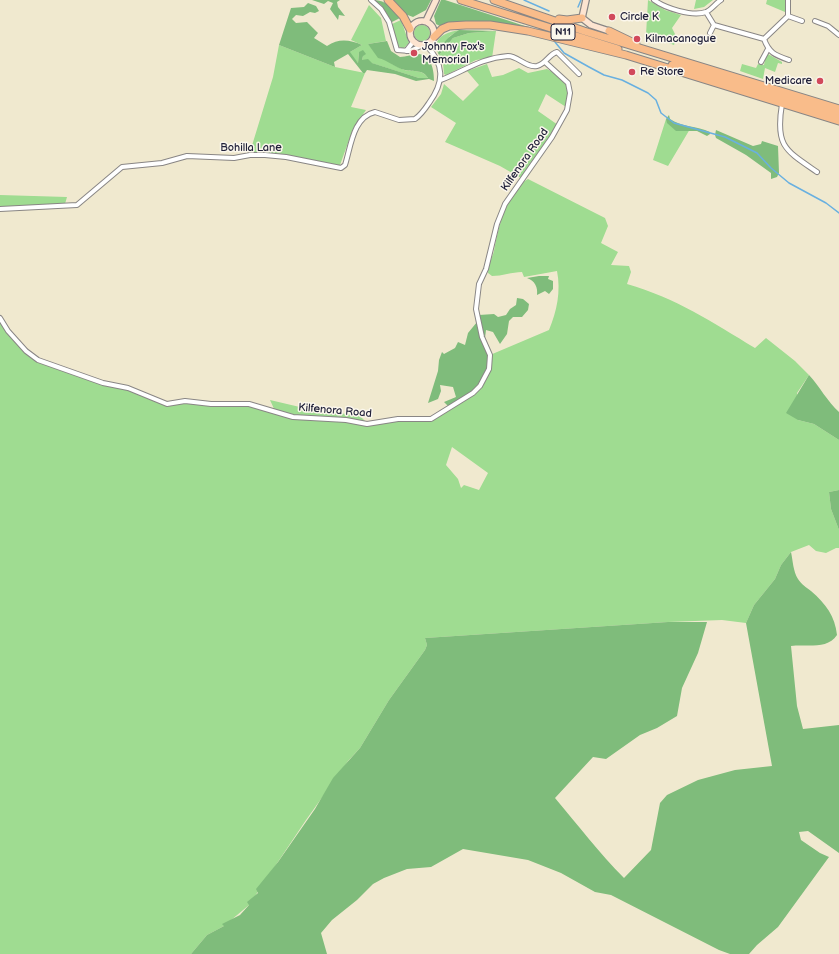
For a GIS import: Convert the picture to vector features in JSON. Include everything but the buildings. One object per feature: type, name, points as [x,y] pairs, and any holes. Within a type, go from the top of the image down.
[{"type":"highway","points":[[388,0],[403,16],[410,30]]},
{"type":"highway","name":"N11","points":[[461,0],[839,116]]},
{"type":"highway","name":"N11","points":[[494,0],[562,20],[582,18]]},
{"type":"highway","name":"N11","points":[[522,9],[584,32],[839,109]]},
{"type":"highway","name":"N11","points":[[434,37],[449,26],[490,25],[528,30],[622,54],[839,121]]},
{"type":"highway","name":"N11","points":[[610,31],[660,55]]},
{"type":"highway","name":"N11","points":[[823,104],[839,105]]},
{"type":"main road","points":[[426,21],[436,0]]},
{"type":"main road","points":[[586,0],[582,18],[591,25],[610,31]]},
{"type":"main road","points":[[426,21],[434,29],[434,37],[424,45],[413,42],[410,36],[410,30],[416,22],[426,21]]},
{"type":"street","points":[[371,0],[381,9],[389,22],[395,47],[401,51],[406,51],[424,45],[439,62],[441,80],[477,63],[507,56],[512,56],[530,66],[536,66],[545,62],[553,53],[557,52],[579,74]]},
{"type":"street","points":[[654,0],[663,6],[694,13],[706,12],[721,0]]},
{"type":"street","points":[[764,39],[788,16],[788,0]]},
{"type":"street","points":[[706,12],[714,26],[764,39]]},
{"type":"street","points":[[788,16],[802,21]]},
{"type":"street","points":[[815,21],[828,26],[839,35]]},
{"type":"street","points":[[710,33],[714,26]]},
{"type":"street","points":[[764,39],[768,49],[789,60]]},
{"type":"street","points":[[406,51],[413,42]]},
{"type":"street","points":[[761,62],[768,49]]},
{"type":"street","name":"Kilfenora Road","points":[[0,318],[4,326],[14,338],[26,351],[38,360],[98,381],[128,388],[166,404],[185,401],[211,404],[249,404],[293,417],[346,420],[368,424],[398,419],[431,419],[473,393],[480,386],[489,369],[490,355],[482,337],[476,309],[480,284],[493,249],[497,224],[505,204],[561,122],[570,99],[570,86],[565,79],[545,62]]},
{"type":"street","name":"Bohilla Lane","points":[[0,210],[77,205],[122,167],[162,163],[187,156],[234,158],[250,155],[265,155],[286,157],[341,168],[345,165],[355,131],[362,118],[375,112],[388,118],[399,120],[415,119],[431,100],[441,80]]},
{"type":"street","points":[[782,104],[780,116],[781,140],[785,148],[817,172]]},
{"type":"green space","points":[[312,0],[340,0],[337,2],[338,7],[345,16],[339,15],[338,20],[330,9],[333,3],[328,1],[324,4]]},
{"type":"green space","points":[[374,0],[386,3],[400,18],[392,22],[381,5]]},
{"type":"green space","points":[[393,0],[431,0],[426,10],[413,17],[405,14]]},
{"type":"green space","points":[[441,0],[534,29],[440,26],[436,24],[434,16]]},
{"type":"green space","points":[[648,0],[665,10],[681,15],[672,28],[677,38],[674,45],[646,35]]},
{"type":"green space","points":[[696,0],[713,0],[704,7],[694,9]]},
{"type":"green space","points":[[767,0],[785,0],[785,12],[766,4]]},
{"type":"green space","points":[[308,3],[316,6],[319,11],[315,13],[310,12],[303,16],[296,15],[292,19],[296,23],[307,22],[318,33],[314,38],[327,46],[331,43],[340,41],[358,43],[362,45],[350,52],[358,63],[359,52],[363,50],[366,54],[363,56],[362,60],[368,59],[372,63],[419,78],[428,78],[421,72],[401,69],[385,60],[378,58],[368,44],[387,41],[391,51],[400,57],[419,54],[427,58],[433,69],[434,81],[429,79],[416,81],[395,74],[367,70],[363,73],[348,54],[334,62],[335,67],[279,45],[291,8],[304,7]]},
{"type":"green space","points":[[369,5],[381,18],[386,41],[368,44],[397,67],[423,73],[428,78],[419,78],[362,60],[363,56],[359,52],[358,63],[350,54],[350,52],[362,45],[351,40]]},
{"type":"green space","points":[[401,20],[409,43],[403,49],[398,46],[392,24]]},
{"type":"green space","points":[[419,25],[425,25],[430,30],[428,39],[425,41],[419,41],[414,36],[414,30]]},
{"type":"green space","points":[[459,30],[450,36],[438,53],[436,48],[439,39],[450,32]]},
{"type":"green space","points":[[459,30],[496,31],[469,33],[453,38],[439,55],[438,53],[444,43],[449,37]]},
{"type":"green space","points":[[496,31],[492,58],[476,60],[446,75],[444,74],[443,63],[439,55],[453,38],[469,33]]},
{"type":"green space","points":[[279,45],[335,67],[365,73],[351,107],[366,110],[353,129],[340,165],[333,165],[281,154],[250,152],[273,77]]},
{"type":"green space","points":[[768,54],[782,62],[782,64],[778,63],[775,72],[765,68],[763,79],[740,71],[742,64],[756,68],[758,64],[764,65],[766,55]]},
{"type":"green space","points":[[487,64],[492,77],[503,75],[519,68],[528,73],[547,69],[559,76],[566,84],[568,93],[566,107],[546,94],[538,111],[558,125],[521,178],[500,166],[445,142],[456,123],[431,107],[441,94],[444,84],[463,101],[479,85],[467,71]]},
{"type":"green space","points":[[669,115],[670,119],[674,122],[705,130],[710,132],[710,134],[707,136],[697,131],[676,131],[667,123],[666,119]]},
{"type":"green space","points":[[666,119],[674,125],[690,129],[668,166],[653,160]]},
{"type":"green space","points":[[716,130],[753,146],[761,144],[762,141],[778,146],[779,173],[777,177],[771,179],[771,173],[746,155],[716,138]]},
{"type":"green space","points":[[528,179],[605,218],[608,226],[601,243],[618,252],[611,265],[629,266],[631,272],[627,284],[662,296],[678,304],[709,320],[755,348],[766,338],[795,361],[809,375],[797,393],[798,420],[814,424],[839,440],[839,490],[829,492],[831,509],[839,530],[839,548],[826,553],[816,551],[809,545],[791,552],[781,565],[775,579],[754,605],[746,623],[722,620],[668,622],[425,638],[427,645],[425,650],[389,700],[360,748],[348,761],[306,820],[249,905],[224,926],[207,935],[191,954],[0,954],[0,318],[26,351],[38,360],[60,369],[116,385],[167,404],[192,402],[241,403],[275,411],[270,400],[304,408],[360,416],[368,424],[391,420],[431,419],[460,400],[490,355],[549,330],[552,323],[559,286],[557,271],[524,277],[522,272],[492,276],[488,273],[489,264],[494,251],[504,211],[520,184]],"holes":[[[452,447],[488,473],[479,490],[464,485],[461,488],[458,479],[446,465]]]},
{"type":"green space","points":[[0,195],[67,197],[65,204],[0,211]]},
{"type":"green space","points":[[549,276],[548,279],[553,281],[553,289],[549,294],[545,291],[537,295],[535,285],[527,278]]},
{"type":"green space","points":[[517,298],[523,299],[529,304],[528,310],[522,317],[513,317],[509,321],[507,334],[500,344],[493,332],[486,330],[485,338],[479,315],[494,314],[498,317],[506,315],[510,309],[516,305]]},
{"type":"green space","points":[[477,322],[484,340],[488,358],[488,367],[481,384],[464,398],[448,406],[444,402],[456,397],[453,387],[440,385],[441,391],[438,399],[428,403],[442,352],[444,354],[455,348],[458,342],[465,345],[468,333]]},
{"type":"green space","points":[[809,375],[839,412],[839,440],[814,424],[798,420],[786,413]]},
{"type":"green space","points":[[839,490],[839,530],[831,509],[829,492]]},
{"type":"green space","points":[[791,552],[796,576],[829,611],[836,628],[837,635],[828,643],[822,645],[791,646],[797,706],[803,729],[839,725],[839,853],[808,831],[799,832],[801,840],[820,853],[829,857],[778,927],[749,954],[730,954],[719,950],[611,895],[595,892],[561,873],[528,860],[463,849],[431,867],[407,869],[373,884],[357,900],[332,920],[321,933],[327,954],[191,954],[207,935],[224,926],[222,924],[240,915],[249,905],[247,902],[258,893],[256,889],[278,862],[315,809],[333,778],[360,748],[389,700],[425,650],[427,645],[425,638],[668,622],[707,622],[698,653],[682,688],[677,716],[657,728],[640,735],[606,759],[593,757],[555,798],[597,849],[624,878],[651,850],[660,803],[667,795],[698,780],[735,770],[772,766],[746,623],[754,605],[775,579],[781,565]]},
{"type":"waterway","points":[[524,0],[549,11]]},
{"type":"waterway","points":[[578,7],[581,0]]},
{"type":"waterway","points":[[555,42],[564,53],[589,67],[604,75],[622,80],[648,93],[656,100],[661,113],[674,123],[725,137],[757,153],[771,168],[789,183],[826,203],[839,213]]},
{"type":"place","name":"Circle K","points":[[612,17]]},
{"type":"place","name":"Kilmacanogue","points":[[637,39]]},
{"type":"place","name":"Johnny Fox's Memorial","points":[[414,53]]},
{"type":"place","name":"Re Store","points":[[632,72]]},
{"type":"place","name":"Medicare","points":[[820,81]]}]
